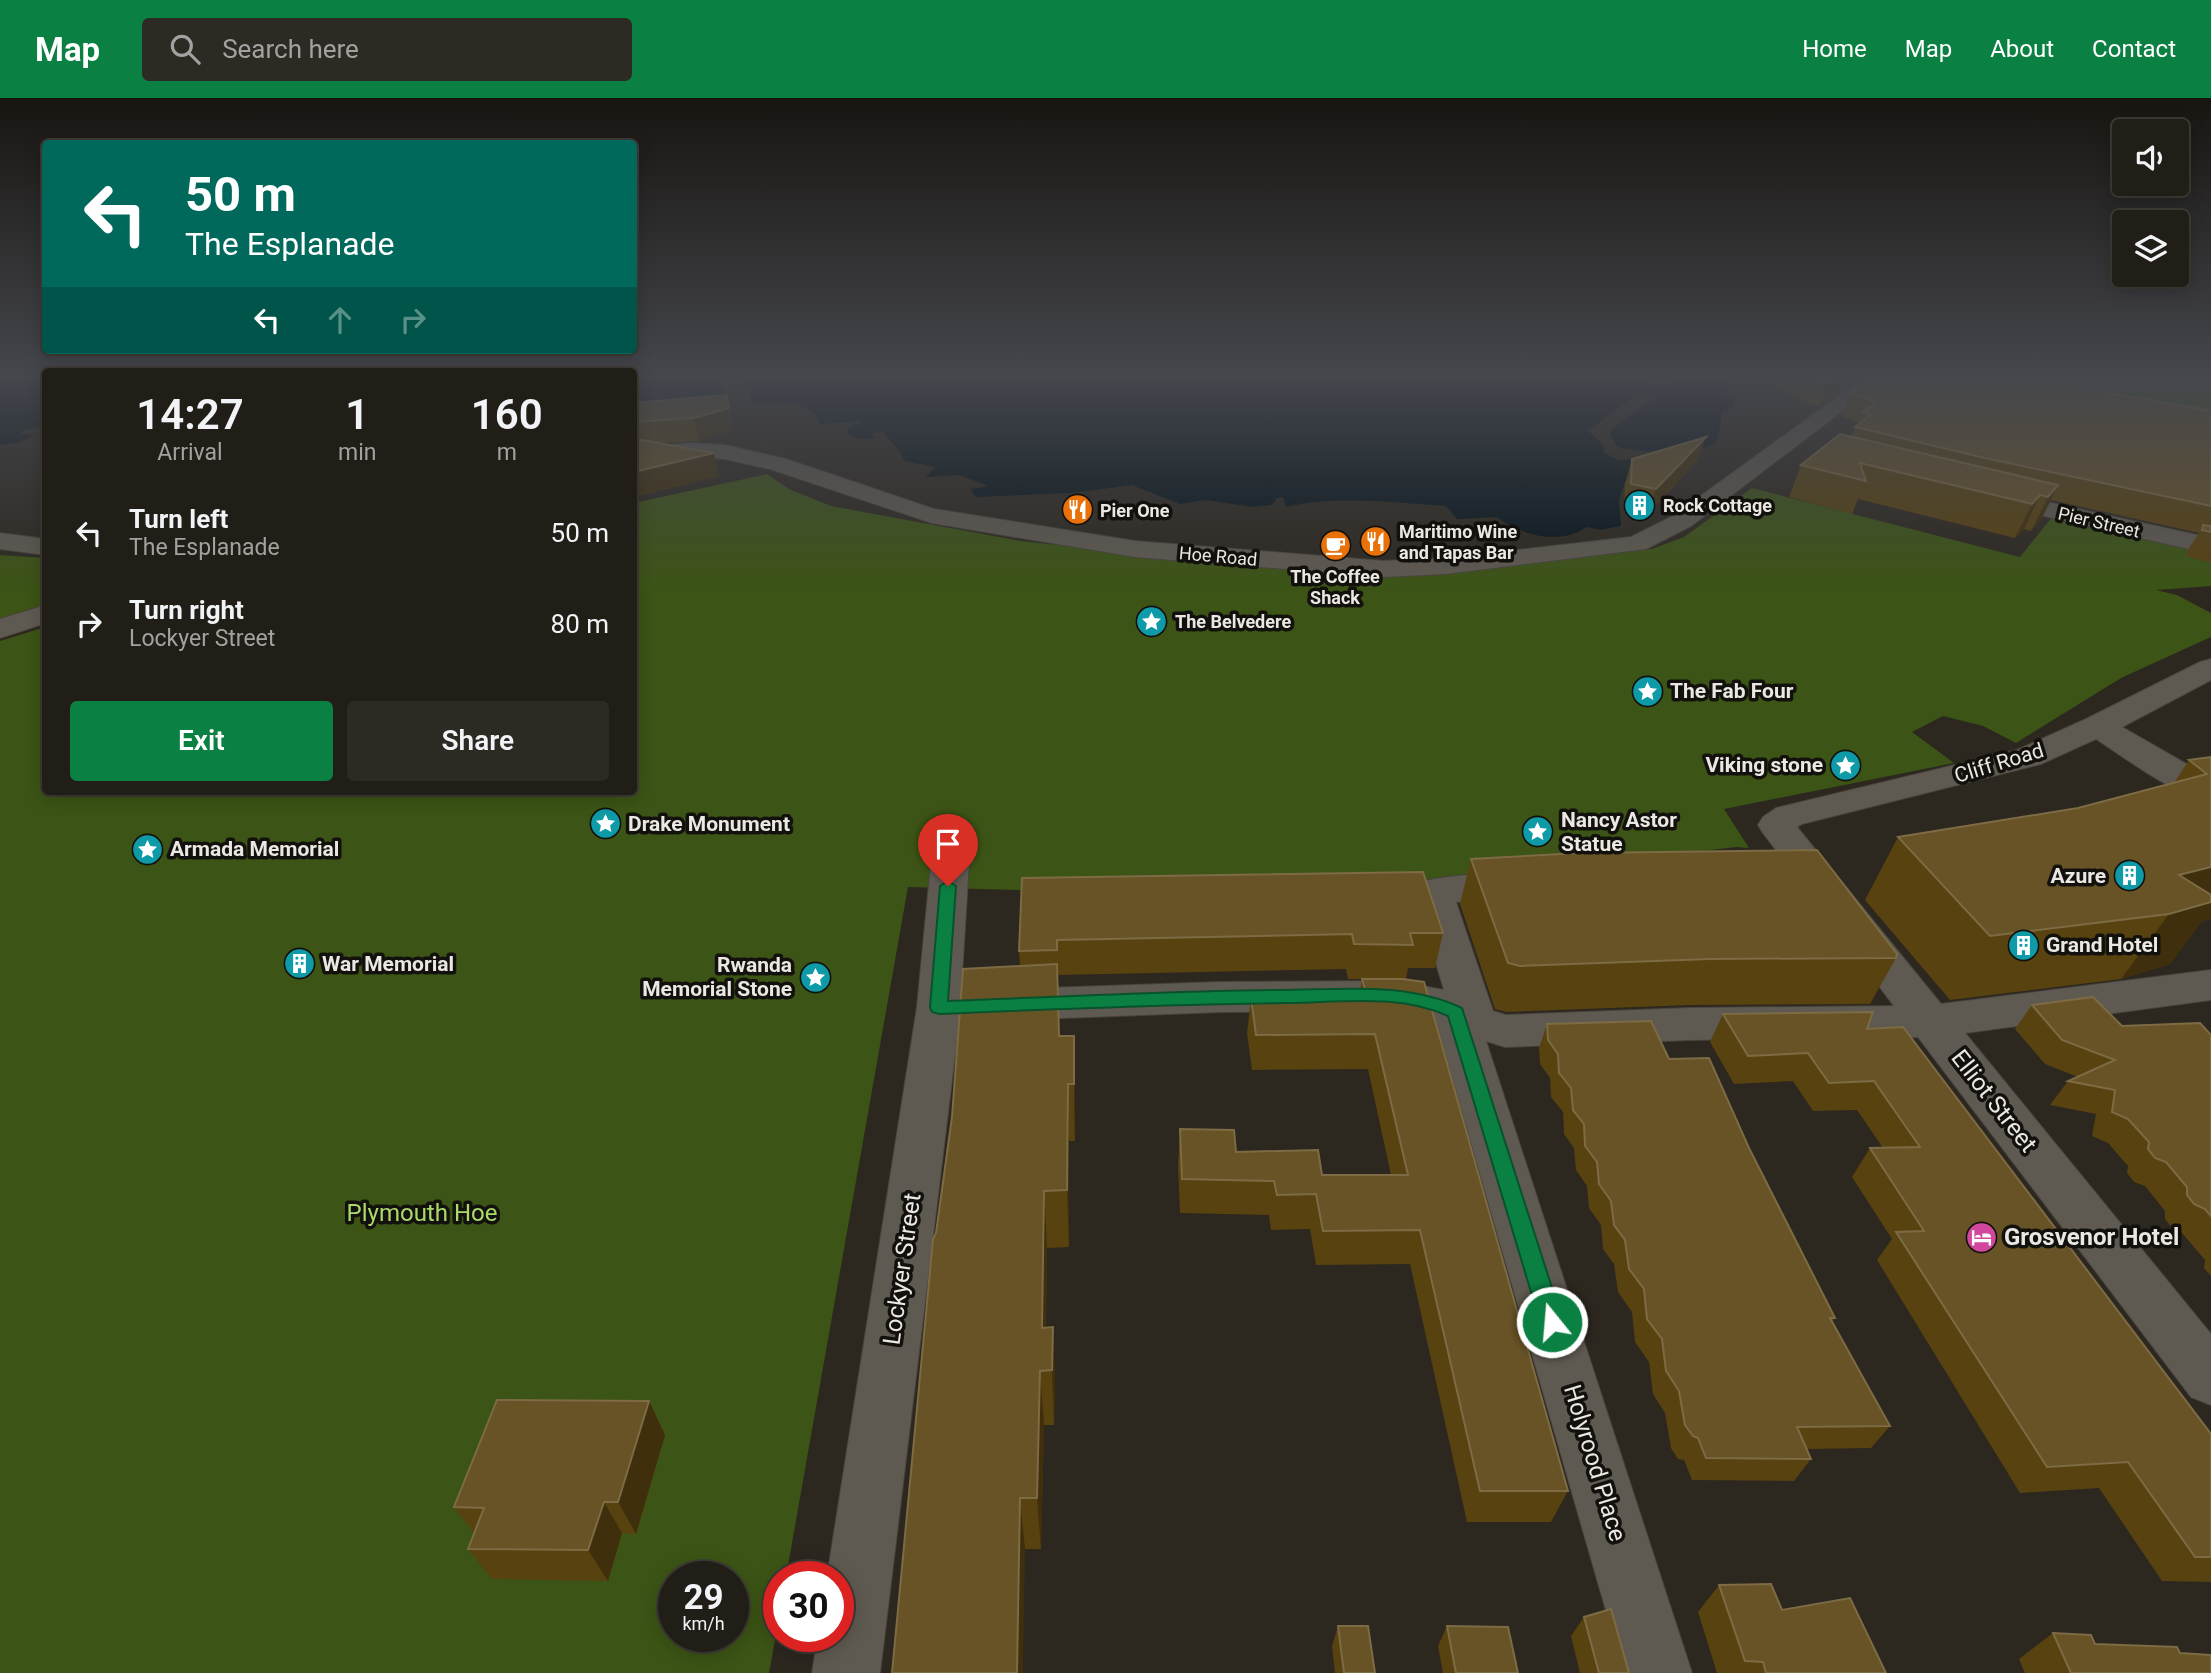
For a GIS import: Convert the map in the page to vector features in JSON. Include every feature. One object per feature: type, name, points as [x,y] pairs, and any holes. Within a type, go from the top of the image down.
[{"type":"street","name":"Hoe Road","points":[[637,455],[722,451],[754,457],[904,509],[1036,535],[1135,549],[1384,569],[1446,566],[1637,544],[1682,521],[1796,448]]},
{"type":"street","name":"Pier Street","points":[[1972,493],[2211,546]]},
{"type":"street","points":[[0,541],[42,546]]},
{"type":"street","points":[[0,629],[42,614]]},
{"type":"street","name":"Cliff Road","points":[[1776,825],[1789,816],[2029,757],[2098,726],[2211,668]]},
{"type":"street","points":[[2098,726],[2151,760],[2211,792]]},
{"type":"street","name":"Elliot Street","points":[[1776,825],[1787,868],[1932,1021],[2211,1378]]},
{"type":"street","name":"Lockyer Street","points":[[845,1673],[939,1007],[950,863]]},
{"type":"street","name":"Holyrood Place","points":[[1544,884],[1433,891],[1465,1017],[1658,1673]]},
{"type":"street","points":[[939,1007],[1221,997],[1396,996],[1433,1002],[1505,1031],[1690,1024],[1932,1021],[2211,985]]},
{"type":"green space","name":"Plymouth Hoe","points":[[767,474],[789,489],[831,506],[1021,541],[1229,563],[1318,569],[1574,558],[1652,549],[1684,537],[1752,488],[2020,557],[2052,517],[2211,552],[2211,586],[2156,590],[2177,595],[2211,613],[2211,637],[2121,678],[2016,743],[1983,726],[1943,716],[1912,732],[1954,763],[1724,809],[1749,848],[1736,847],[1507,875],[1410,882],[1127,893],[908,887],[789,1561],[763,1561],[763,1652],[773,1652],[769,1673],[0,1673],[0,641],[42,628],[42,795],[637,795],[637,502]]},
{"type":"green space","points":[[0,555],[42,558],[42,606],[0,620]]},
{"type":"shaded area","points":[[896,448],[1604,448],[1606,450],[1601,451],[1618,460],[1640,458],[1670,467],[1625,482],[1619,500],[1621,526],[1601,530],[1586,527],[1576,533],[1553,537],[1528,533],[1497,517],[1457,519],[1446,506],[1406,503],[1326,501],[1286,507],[1283,497],[1277,498],[1272,505],[1254,507],[1205,500],[1180,504],[1132,485],[1072,493],[975,497],[971,489],[988,486],[959,475],[926,477],[935,467],[904,461]]},
{"type":"shaded area","points":[[1621,448],[1704,448],[1685,451],[1640,451]]},
{"type":"building","points":[[637,448],[684,448],[714,453],[637,471]]},
{"type":"building","points":[[1671,448],[1696,448],[1656,489],[1631,484],[1632,459]]},
{"type":"building","points":[[1823,448],[1898,448],[2058,485],[2048,497],[2040,495],[2032,504],[1860,463],[1866,481],[1801,465]]},
{"type":"building","points":[[1941,448],[2211,448],[2211,506]]},
{"type":"building","points":[[2203,525],[2211,526],[2211,532],[2202,530]]},
{"type":"building","points":[[2211,757],[2211,867],[2179,875],[2211,895],[2211,902],[2169,914],[1990,936],[1898,837],[2078,808],[2207,774],[2189,760]]},
{"type":"building","points":[[1817,850],[1897,954],[1896,958],[1710,959],[1520,966],[1508,963],[1471,859],[1580,853]]},
{"type":"building","points":[[1423,872],[1443,933],[1410,933],[1413,945],[1354,944],[1352,934],[1057,940],[1057,950],[1019,951],[1022,878]]},
{"type":"building","points":[[1057,964],[1059,1036],[1074,1036],[1074,1084],[1068,1084],[1067,1190],[1044,1191],[1042,1328],[1053,1327],[1052,1370],[1040,1371],[1037,1498],[1020,1498],[1017,1673],[892,1673],[933,1239],[952,1117],[963,969]]},
{"type":"building","points":[[1362,979],[1424,982],[1568,1491],[1480,1491],[1420,1230],[1323,1231],[1316,1194],[1277,1195],[1274,1181],[1182,1179],[1180,1129],[1234,1130],[1236,1152],[1318,1150],[1322,1175],[1408,1175],[1375,1034],[1256,1035],[1251,998],[1367,997]]},
{"type":"building","points":[[2093,997],[2122,1026],[2200,1023],[2211,1035],[2211,1216],[2205,1209],[2194,1204],[2187,1195],[2187,1187],[2166,1162],[2155,1158],[2148,1149],[2149,1142],[2128,1119],[2112,1112],[2115,1090],[2068,1081],[2115,1060],[2062,1040],[2032,1005]]},
{"type":"building","points":[[1873,1012],[1867,1029],[1903,1027],[2211,1434],[2211,1557],[2195,1557],[2128,1462],[2047,1467],[1896,1232],[1924,1231],[1870,1148],[1920,1147],[1874,1081],[1829,1083],[1808,1053],[1748,1056],[1723,1014]]},
{"type":"building","points":[[1651,1021],[1669,1059],[1709,1058],[1749,1148],[1835,1318],[1830,1318],[1890,1426],[1797,1427],[1811,1459],[1706,1458],[1698,1438],[1693,1436],[1685,1425],[1679,1391],[1666,1371],[1662,1339],[1647,1319],[1644,1289],[1629,1269],[1625,1240],[1614,1225],[1611,1201],[1599,1184],[1597,1162],[1585,1146],[1584,1124],[1573,1110],[1571,1088],[1559,1073],[1558,1054],[1548,1040],[1547,1024]]},
{"type":"building","points":[[497,1400],[649,1401],[618,1502],[604,1502],[588,1550],[468,1549],[484,1508],[454,1507]]},
{"type":"building","points":[[1771,1584],[1782,1610],[1850,1598],[1886,1673],[1766,1673],[1763,1662],[1745,1661],[1719,1585]]},
{"type":"building","points":[[1611,1609],[1629,1673],[1599,1673],[1584,1617]]},
{"type":"building","points":[[1338,1626],[1368,1626],[1375,1673],[1344,1673]]},
{"type":"building","points":[[1447,1626],[1508,1627],[1518,1673],[1456,1673]]},
{"type":"building","points":[[2053,1633],[2091,1635],[2095,1644],[2177,1647],[2180,1653],[2211,1655],[2211,1673],[2071,1673]]},
{"type":"place","name":"Rock Cottage","points":[[1640,505]]},
{"type":"place","name":"Pier One","points":[[1077,510]]},
{"type":"place","name":"Maritimo Wine and Tapas Bar","points":[[1376,541]]},
{"type":"place","name":"The Coffee Shack","points":[[1335,545]]},
{"type":"place","name":"The Belvedere","points":[[1152,621]]},
{"type":"place","name":"The Fab Four","points":[[1647,691]]},
{"type":"place","name":"Viking stone","points":[[1846,765]]},
{"type":"place","name":"Drake Monument","points":[[605,824]]},
{"type":"place","name":"Nancy Astor Statue","points":[[1538,832]]},
{"type":"place","name":"Armada Memorial","points":[[147,849]]},
{"type":"place","name":"Azure","points":[[2129,876]]},
{"type":"place","name":"Grand Hotel","points":[[2023,945]]},
{"type":"place","name":"War Memorial","points":[[299,964]]},
{"type":"place","name":"Rwanda Memorial Stone","points":[[815,977]]},
{"type":"place","name":"Grosvenor Hotel","points":[[1981,1237]]},
{"type":"route","points":[[948,886],[939,1007],[1221,997],[1396,996],[1433,1002],[1455,1012],[1552,1322]]}]
